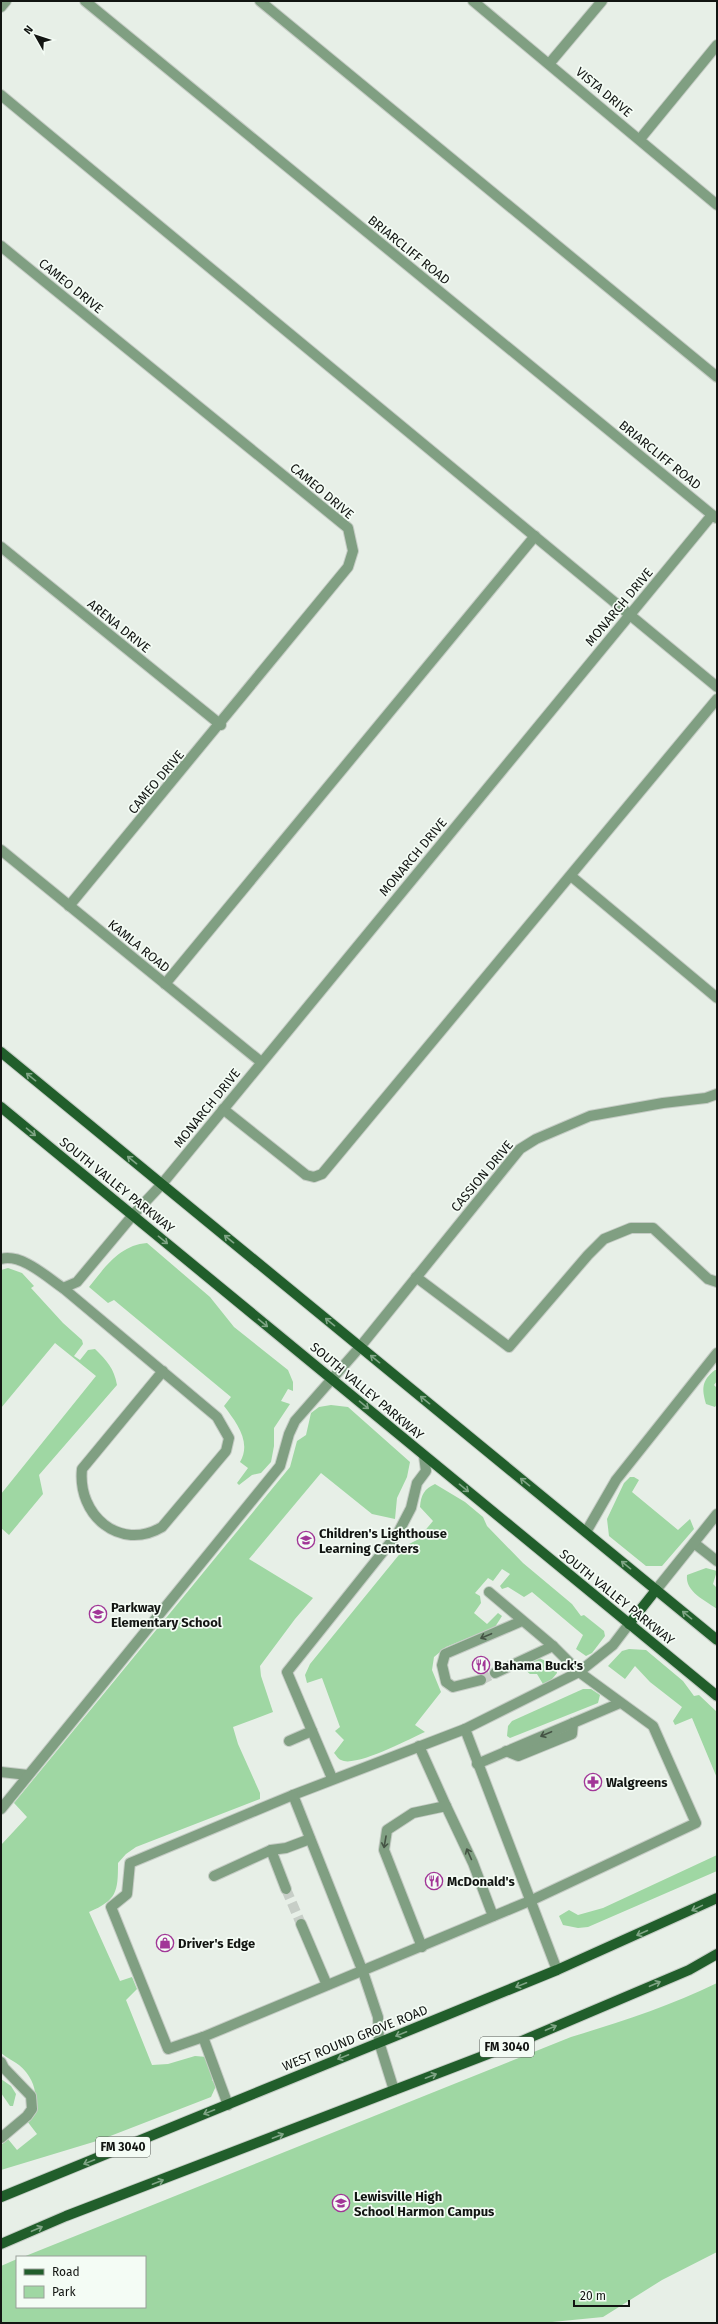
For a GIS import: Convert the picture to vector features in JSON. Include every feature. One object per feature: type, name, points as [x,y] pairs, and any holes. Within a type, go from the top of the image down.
[{"type":"main road","points":[[1,1052],[717,1640]]},
{"type":"main road","name":"SOUTH VALLEY PARKWAY","points":[[1,1107],[717,1696]]},
{"type":"main road","points":[[629,1624],[656,1590]]},
{"type":"main road","name":"WEST ROUND GROVE ROAD","points":[[1,2197],[557,1970],[717,1898]]},
{"type":"main road","name":"FM 3040","points":[[1,2244],[66,2216],[517,2043],[689,1970],[717,1954]]},
{"type":"street","points":[[1,7],[6,1]]},
{"type":"street","name":"BRIARCLIFF ROAD","points":[[85,1],[714,517]]},
{"type":"street","points":[[260,1],[717,377]]},
{"type":"street","name":"VISTA DRIVE","points":[[473,1],[640,139],[717,205]]},
{"type":"street","points":[[549,64],[602,1]]},
{"type":"street","points":[[640,139],[717,45]]},
{"type":"street","points":[[1,95],[717,686]]},
{"type":"street","name":"CAMEO DRIVE","points":[[1,246],[348,528],[353,551],[348,567],[221,725],[69,906]]},
{"type":"street","name":"MONARCH DRIVE","points":[[63,1288],[77,1282],[133,1215],[162,1184],[630,614],[714,517]]},
{"type":"street","points":[[165,984],[535,536]]},
{"type":"street","name":"ARENA DRIVE","points":[[1,547],[221,725]]},
{"type":"street","points":[[223,1109],[306,1175],[314,1177],[322,1174],[717,699]]},
{"type":"street","name":"KAMLA ROAD","points":[[1,850],[261,1062]]},
{"type":"street","points":[[571,876],[717,998]]},
{"type":"street","name":"CASSION DRIVE","points":[[1,1809],[280,1466],[288,1434],[295,1421],[331,1378],[360,1347],[520,1149],[536,1139],[590,1116],[663,1103],[706,1098],[717,1094]]},
{"type":"street","points":[[416,1277],[510,1347],[588,1255],[604,1239],[631,1228],[653,1228],[708,1279],[717,1282]]},
{"type":"street","points":[[1,1260],[8,1257],[21,1261],[63,1288],[217,1417],[229,1438],[226,1451],[162,1527],[150,1534],[135,1536],[119,1532],[104,1524],[94,1515],[84,1500],[80,1483],[82,1469],[163,1372]]},
{"type":"street","points":[[586,1532],[616,1480],[717,1354]]},
{"type":"street","points":[[332,1778],[287,1672],[398,1533],[411,1508],[417,1483],[426,1471],[424,1456]]},
{"type":"street","points":[[656,1590],[717,1514]]},
{"type":"street","points":[[694,1543],[717,1561]]},
{"type":"street","points":[[489,1592],[553,1646],[578,1672],[653,1726],[696,1823],[532,1900],[363,1972],[203,2037],[168,2049],[111,1907],[127,1894],[130,1863],[332,1778],[465,1728],[578,1672],[613,1645],[629,1624]]},
{"type":"street","points":[[481,1680],[453,1687],[446,1682],[442,1665],[445,1654],[522,1621]]},
{"type":"street","points":[[495,1673],[553,1646]]},
{"type":"street","points":[[477,1764],[620,1703]]},
{"type":"street","points":[[465,1728],[477,1764],[532,1900],[557,1970]]},
{"type":"street","points":[[289,1741],[312,1731]]},
{"type":"street","points":[[419,1746],[473,1862],[493,1916]]},
{"type":"street","points":[[1,1772],[28,1775]]},
{"type":"street","points":[[293,1795],[363,1972],[378,2017],[379,2042],[394,2090]]},
{"type":"street","points":[[422,1947],[384,1850],[387,1830],[413,1813],[446,1806]]},
{"type":"street","points":[[214,1876],[271,1850],[286,1848],[310,1839]]},
{"type":"street","points":[[271,1850],[286,1889]]},
{"type":"street","points":[[301,1924],[328,1985]]},
{"type":"street","points":[[203,2037],[228,2104]]},
{"type":"street","points":[[1,2062],[4,2068],[31,2096],[32,2109],[27,2116],[1,2138]]},
{"type":"green space","points":[[147,1243],[210,1297],[234,1327],[288,1370],[293,1382],[293,1391],[288,1389],[281,1401],[290,1404],[274,1428],[274,1446],[271,1462],[261,1473],[252,1475],[239,1485],[237,1483],[248,1468],[240,1462],[244,1447],[241,1432],[238,1425],[224,1406],[231,1397],[114,1300],[108,1303],[89,1287],[114,1258],[129,1248]]},
{"type":"green space","points":[[8,1268],[22,1273],[34,1286],[31,1288],[63,1323],[82,1340],[83,1344],[74,1356],[80,1360],[88,1350],[95,1349],[109,1365],[114,1374],[117,1385],[39,1475],[43,1494],[9,1535],[1,1528],[1,1494],[96,1376],[55,1343],[1,1408],[1,1270]]},
{"type":"green space","points":[[715,1370],[717,1370],[717,1381],[714,1385],[717,1388],[717,1404],[715,1407],[706,1404],[703,1390],[707,1378]]},
{"type":"green space","points":[[331,1405],[348,1407],[410,1462],[407,1477],[397,1498],[395,1519],[372,1514],[321,1473],[249,1559],[313,1598],[295,1619],[260,1666],[261,1676],[273,1712],[233,1727],[238,1744],[260,1793],[260,1799],[136,1847],[126,1854],[118,1863],[117,1881],[114,1894],[105,1903],[89,1912],[120,1981],[132,1977],[137,1989],[126,2000],[152,2065],[168,2064],[195,2056],[207,2057],[215,2075],[212,2080],[216,2086],[211,2097],[100,2140],[1,2170],[1,2145],[8,2139],[17,2150],[37,2134],[27,2121],[34,2107],[35,2100],[35,2092],[30,2078],[19,2065],[1,2053],[1,1845],[27,1817],[14,1803],[290,1467],[297,1441],[306,1435],[311,1413],[319,1407]]},
{"type":"green space","points":[[630,1477],[634,1477],[639,1480],[632,1492],[678,1530],[690,1519],[694,1529],[662,1566],[646,1566],[609,1536],[607,1519],[624,1483]]},
{"type":"green space","points":[[435,1484],[465,1502],[483,1517],[487,1526],[523,1563],[572,1604],[581,1616],[584,1615],[604,1631],[605,1636],[592,1653],[586,1656],[576,1649],[583,1635],[532,1592],[524,1597],[508,1587],[502,1589],[500,1586],[510,1574],[502,1569],[493,1581],[488,1578],[475,1593],[480,1596],[481,1603],[474,1613],[487,1624],[498,1613],[502,1616],[495,1627],[446,1647],[434,1657],[432,1670],[441,1692],[415,1725],[425,1732],[370,1757],[358,1760],[341,1760],[334,1753],[344,1740],[335,1731],[340,1727],[322,1678],[307,1683],[305,1675],[310,1664],[407,1545],[417,1540],[433,1521],[420,1507],[421,1499],[424,1493],[428,1488]]},
{"type":"green space","points":[[706,1568],[717,1571],[713,1584],[717,1588],[717,1609],[692,1591],[687,1581],[687,1575]]},
{"type":"green space","points":[[629,1649],[646,1650],[683,1681],[694,1696],[699,1695],[717,1712],[717,1778],[692,1718],[675,1725],[673,1721],[682,1707],[650,1682],[635,1666],[625,1679],[608,1666],[622,1651]]},
{"type":"green space","points":[[531,1654],[556,1666],[557,1673],[548,1684],[543,1684],[537,1674],[530,1674],[518,1664]]},
{"type":"green space","points":[[583,1689],[591,1689],[600,1695],[598,1703],[510,1738],[507,1736],[508,1726],[512,1721]]},
{"type":"green space","points":[[717,1855],[717,1871],[588,1927],[578,1928],[563,1925],[559,1916],[569,1910],[578,1915],[603,1908]]},
{"type":"green space","points":[[717,1983],[717,2252],[662,2280],[603,2317],[542,2323],[1,2323],[1,2266],[16,2259],[16,2308],[146,2308],[146,2256],[25,2256],[571,2037],[645,2013]]},
{"type":"green space","points":[[1,2079],[11,2086],[16,2094],[13,2106],[10,2106],[1,2093]]},
{"type":"tunnel","points":[[481,1680],[495,1673]]},
{"type":"tunnel","points":[[286,1889],[301,1924]]},
{"type":"place","name":"Children's Lighthouse Learning Centers","points":[[306,1540]]},
{"type":"place","name":"Parkway Elementary School","points":[[98,1614]]},
{"type":"place","name":"Bahama Buck's","points":[[481,1665]]},
{"type":"place","name":"Walgreens","points":[[593,1782]]},
{"type":"place","name":"McDonald's","points":[[434,1881]]},
{"type":"place","name":"Driver's Edge","points":[[165,1943]]},
{"type":"place","name":"Lewisville High School Harmon Campus","points":[[341,2203]]}]
